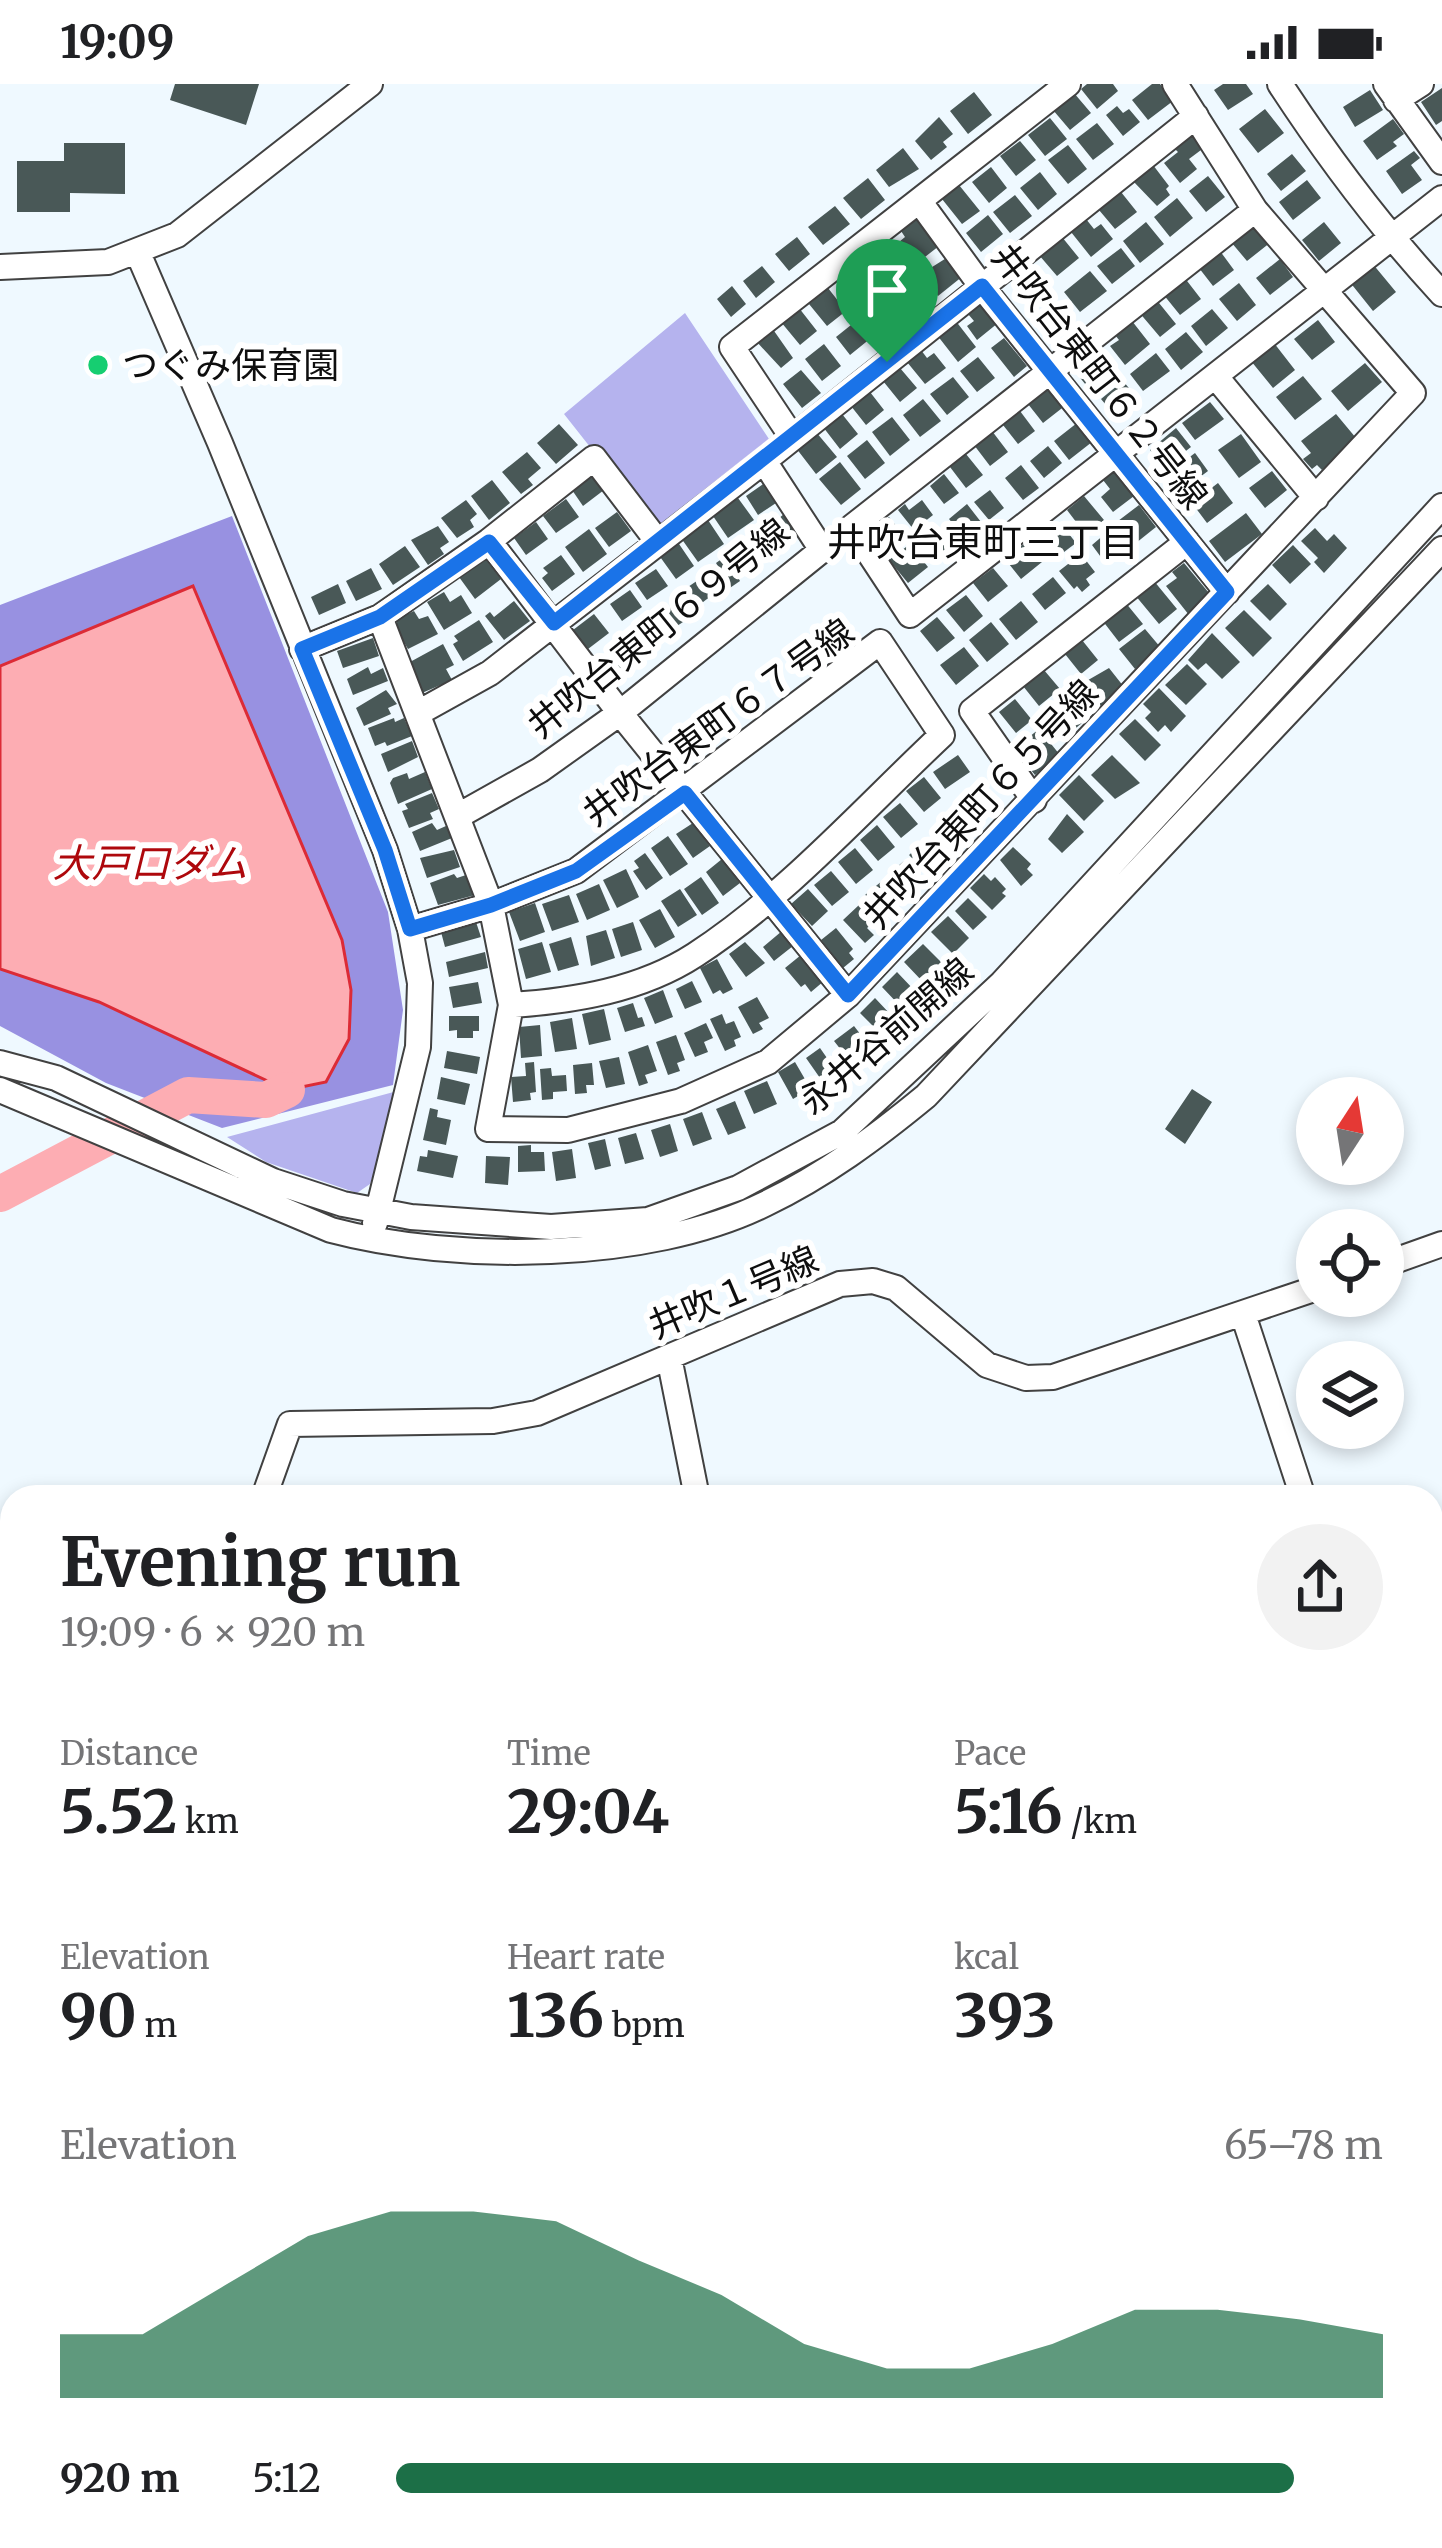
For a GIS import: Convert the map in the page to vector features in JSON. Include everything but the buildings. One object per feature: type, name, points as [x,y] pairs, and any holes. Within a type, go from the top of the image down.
[{"type":"street","points":[[0,266],[107,262],[177,235],[370,84]]},
{"type":"street","points":[[792,437],[732,346],[1068,84]]},
{"type":"street","points":[[1175,84],[1255,210],[1323,292]]},
{"type":"street","points":[[1280,84],[1328,158],[1442,294]]},
{"type":"street","points":[[1421,84],[1391,92],[1442,162]]},
{"type":"street","points":[[418,713],[490,673],[1196,116]]},
{"type":"street","points":[[1255,210],[852,527],[910,615],[1442,198]]},
{"type":"street","name":"井吹台東町６２号線","points":[[920,202],[1227,592]]},
{"type":"street","points":[[138,253],[385,850],[410,929],[420,983],[418,1048],[370,1240]]},
{"type":"street","name":"井吹台東町６５号線","points":[[380,617],[491,905],[511,1005],[488,1130],[568,1130],[681,1101],[768,1062],[848,995],[1412,393],[1323,292]]},
{"type":"street","points":[[1216,377],[1316,498]]},
{"type":"street","points":[[302,649],[380,617],[489,542],[594,458],[658,542]]},
{"type":"street","name":"井吹台東町６９号線","points":[[458,816],[540,770],[620,713],[821,550],[764,461]]},
{"type":"street","name":"永井谷前開線","points":[[0,1063],[56,1078],[273,1181],[411,1217],[550,1227],[648,1220],[738,1187],[842,1132],[1002,983],[1442,506]]},
{"type":"street","points":[[489,542],[848,995]]},
{"type":"street","points":[[1034,800],[972,711],[1187,542]]},
{"type":"street","name":"永井谷前開線","points":[[0,1090],[331,1229],[370,1240],[544,1255],[669,1236],[761,1206],[858,1153],[926,1096],[1442,549]]},
{"type":"street","name":"井吹台東町６７号線","points":[[410,929],[491,905],[576,871],[880,642],[942,735],[768,898],[693,956],[631,985],[563,1002],[511,1005]]},
{"type":"street","points":[[1404,1258],[1442,1244]]},
{"type":"street","name":"井吹１号線","points":[[268,1485],[290,1424],[493,1421],[537,1413],[840,1284],[873,1281],[896,1288],[987,1365],[1026,1378],[1053,1377],[1296,1295]]},
{"type":"street","points":[[1244,1314],[1299,1485]]},
{"type":"street","points":[[669,1357],[695,1485]]},
{"type":"shaded area","points":[[685,313],[773,445],[658,533],[564,414]]},
{"type":"shaded area","points":[[232,516],[388,912],[403,1010],[393,1085],[222,1128],[106,1083],[0,1026],[0,969],[99,1002],[349,1039],[351,991],[342,940],[193,586],[0,666],[0,605]]},
{"type":"shaded area","points":[[401,1090],[370,1184],[357,1193],[266,1162],[227,1137]]},
{"type":"water","name":"大戸口ダム","points":[[193,586],[342,940],[351,990],[349,1039],[326,1082],[287,1090],[99,1002],[0,969],[0,666]]},
{"type":"waterway","points":[[0,1194],[188,1095],[266,1100],[287,1090]]},
{"type":"place","name":"つぐみ保育園","points":[[98,365]]},
{"type":"district","name":"井吹台東町三丁目","points":[[983,542]]},
{"type":"route","points":[[982,286],[1227,592],[848,995],[685,793],[576,871],[491,905],[410,929],[385,850],[302,649],[380,617],[489,542],[554,623],[887,362],[982,286]]}]
